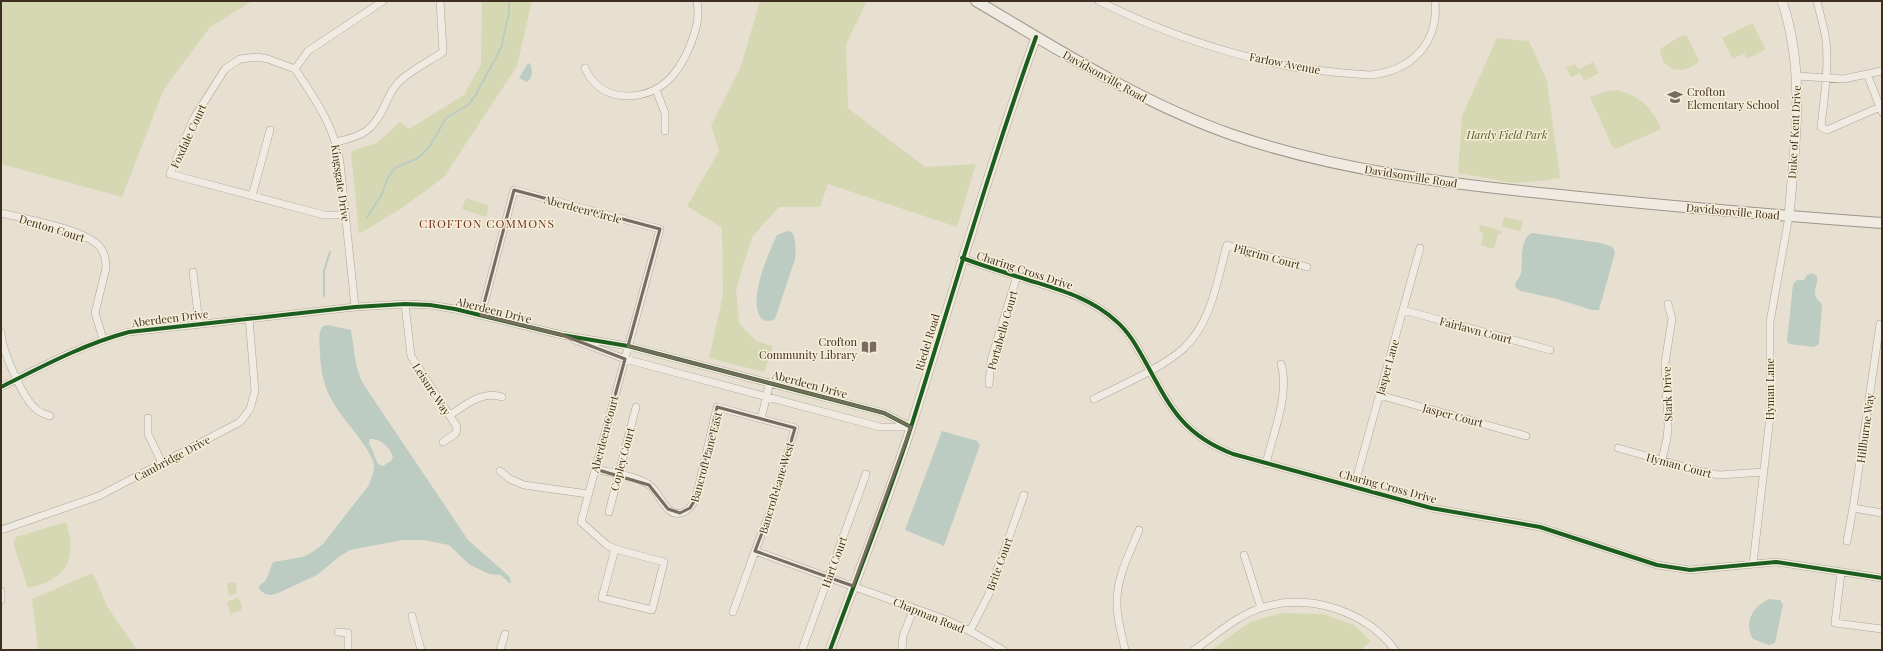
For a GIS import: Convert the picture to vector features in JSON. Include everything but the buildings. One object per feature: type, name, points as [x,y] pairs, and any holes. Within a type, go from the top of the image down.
[{"type":"main road","name":"Davidsonville Road","points":[[976,1],[1036,37],[1156,103],[1232,134],[1301,156],[1380,172],[1459,184],[1673,206],[1882,223]]},
{"type":"street","points":[[295,69],[308,51],[383,1]]},
{"type":"street","points":[[336,142],[356,138],[372,128],[378,121],[392,91],[398,83],[443,52],[440,1]]},
{"type":"street","points":[[584,68],[593,83],[606,92],[614,95],[634,95],[656,90],[672,77],[683,62],[697,27],[699,18],[697,1]]},
{"type":"street","name":"Farlow Avenue","points":[[1099,1],[1175,35],[1229,52],[1288,66],[1369,75],[1397,69],[1414,59],[1420,52],[1434,25],[1435,1]]},
{"type":"street","name":"Duke of Kent Drive","points":[[1782,1],[1792,38],[1797,76],[1796,133],[1789,216]]},
{"type":"street","points":[[1817,1],[1826,40],[1826,78],[1821,127],[1826,130],[1881,109],[1867,74]]},
{"type":"street","name":"Riedel Road","points":[[830,650],[911,427],[962,258],[1008,114],[1036,37]]},
{"type":"street","name":"Foxdale Court","points":[[295,69],[257,57],[240,59],[225,69],[194,118],[170,174],[324,215],[346,215]]},
{"type":"street","name":"Kingsgate Drive","points":[[295,69],[323,112],[336,142],[346,215],[355,307]]},
{"type":"street","points":[[1797,76],[1844,79],[1882,71]]},
{"type":"street","points":[[656,90],[665,113],[665,131]]},
{"type":"street","points":[[252,196],[270,130]]},
{"type":"street","name":"Aberdeen Circle","points":[[481,315],[514,190],[660,229],[628,346]]},
{"type":"street","name":"Denton Court","points":[[1,213],[80,234],[100,247],[106,261],[106,268],[95,313],[103,339]]},
{"type":"street","name":"Hyman Lane","points":[[1753,564],[1771,399],[1770,322],[1789,216]]},
{"type":"street","name":"Pilgrim Court","points":[[1150,370],[1184,348],[1201,326],[1212,302],[1227,245],[1306,267]]},
{"type":"street","name":"Jasper Lane","points":[[1354,487],[1420,248]]},
{"type":"street","name":"Charing Cross Drive","points":[[962,258],[1070,293],[1102,310],[1126,331],[1135,343],[1173,411],[1194,433],[1219,449],[1266,464],[1431,508],[1540,527],[1657,565],[1690,570],[1776,562],[1882,578]]},
{"type":"street","points":[[193,272],[199,323]]},
{"type":"street","name":"Portabello Court","points":[[989,384],[991,360],[1017,276]]},
{"type":"street","name":"Aberdeen Drive","points":[[1,387],[71,352],[103,339],[129,332],[199,323],[355,307],[405,304],[430,305],[481,315],[562,336],[625,359],[880,427],[911,427]]},
{"type":"street","name":"Leisure Way","points":[[405,304],[411,356],[450,415],[458,430],[443,442]]},
{"type":"street","name":"Stark Drive","points":[[1662,460],[1668,427],[1665,363],[1672,319],[1668,304]]},
{"type":"street","name":"Fairlawn Court","points":[[1403,310],[1550,350]]},
{"type":"street","name":"Cambridge Drive","points":[[1,530],[99,496],[232,427],[243,419],[250,409],[255,391],[249,318]]},
{"type":"street","name":"Hillburne Way","points":[[1847,541],[1880,324]]},
{"type":"street","points":[[1,333],[4,350],[31,405],[42,413],[50,416]]},
{"type":"street","name":"Aberdeen Drive","points":[[562,336],[628,346],[770,382],[884,413],[911,427]]},
{"type":"street","name":"Aberdeen Court","points":[[615,550],[607,546],[581,522],[628,346]]},
{"type":"street","points":[[1266,464],[1284,390],[1282,364]]},
{"type":"street","points":[[1094,399],[1150,370]]},
{"type":"street","points":[[761,418],[770,382]]},
{"type":"street","points":[[450,415],[486,395],[494,394],[502,397]]},
{"type":"street","name":"Jasper Court","points":[[1379,395],[1526,436]]},
{"type":"street","name":"Copley Court","points":[[608,512],[636,407]]},
{"type":"street","name":"Bancroft Lane East","points":[[595,469],[618,474],[649,485],[671,512],[680,513],[690,508],[696,498],[717,407],[761,418]]},
{"type":"street","points":[[148,418],[148,434],[162,463]]},
{"type":"street","name":"Bancroft Lane West","points":[[755,551],[772,507],[795,428],[761,418]]},
{"type":"street","name":"Hyman Court","points":[[1618,448],[1703,472],[1719,475],[1764,472]]},
{"type":"street","points":[[500,471],[510,479],[524,485],[588,494]]},
{"type":"street","name":"Hart Court","points":[[802,650],[866,474]]},
{"type":"street","name":"Brite Court","points":[[970,631],[985,602],[1024,495]]},
{"type":"street","points":[[1853,508],[1882,513]]},
{"type":"street","points":[[1125,650],[1117,613],[1117,592],[1122,573],[1139,530]]},
{"type":"street","points":[[615,550],[664,562],[652,610],[602,598],[615,550]]},
{"type":"street","points":[[733,612],[755,551],[853,586]]},
{"type":"street","points":[[1244,555],[1261,608]]},
{"type":"street","points":[[1841,572],[1835,623],[1882,629]]},
{"type":"street","name":"Chapman Road","points":[[853,586],[914,608],[970,631],[1003,650]]},
{"type":"street","points":[[1,591],[1,600]]},
{"type":"street","points":[[1194,650],[1241,617],[1261,608],[1279,604],[1297,603],[1329,607],[1361,619],[1378,631],[1396,650]]},
{"type":"street","points":[[902,650],[903,636],[914,608]]},
{"type":"street","points":[[412,616],[421,650]]},
{"type":"street","points":[[338,632],[348,633],[348,650]]},
{"type":"street","points":[[500,650],[505,634]]},
{"type":"highlighted area","points":[[514,190],[660,229],[628,346],[884,413],[911,427],[853,586],[755,551],[772,507],[795,428],[717,407],[696,498],[690,508],[680,513],[668,509],[649,485],[595,469],[625,359],[562,335],[481,315]]},
{"type":"green space","points":[[1,1],[253,1],[210,27],[164,89],[122,197],[1,164]]},
{"type":"green space","points":[[482,1],[532,1],[517,66],[444,177],[402,208],[359,234],[351,151],[377,143],[400,122],[409,129],[464,95],[481,64]]},
{"type":"green space","points":[[760,1],[867,1],[846,44],[848,108],[925,167],[976,164],[957,227],[828,184],[820,207],[779,207],[752,237],[736,289],[739,323],[756,341],[773,346],[764,372],[709,358],[723,295],[722,228],[687,206],[719,151],[711,125],[740,69]]},
{"type":"green space","points":[[1752,23],[1766,49],[1747,59],[1744,53],[1733,59],[1722,38]]},
{"type":"green space","points":[[1682,35],[1687,36],[1699,61],[1690,68],[1682,70],[1672,69],[1663,62],[1660,49]]},
{"type":"green space","name":"Hardy Field Park","points":[[1497,38],[1529,41],[1547,81],[1560,178],[1513,183],[1458,173],[1462,116]]},
{"type":"green space","points":[[1593,62],[1599,73],[1584,81],[1580,73],[1571,77],[1566,68],[1575,64],[1578,70]]},
{"type":"green space","points":[[1618,90],[1633,96],[1645,104],[1653,114],[1661,129],[1616,149],[1612,146],[1590,97],[1608,91]]},
{"type":"green space","points":[[466,198],[489,206],[486,217],[462,209]]},
{"type":"green space","points":[[1504,217],[1523,221],[1521,231],[1502,227]]},
{"type":"green space","points":[[1480,225],[1502,231],[1501,235],[1498,234],[1494,249],[1481,245],[1484,233],[1479,231]]},
{"type":"green space","points":[[66,522],[71,546],[70,557],[66,566],[52,579],[28,588],[13,543],[16,537]]},
{"type":"green space","points":[[93,573],[107,606],[137,650],[38,650],[32,599]]},
{"type":"green space","points":[[233,582],[236,583],[237,593],[229,596],[227,584]]},
{"type":"green space","points":[[237,598],[240,600],[242,607],[241,610],[231,614],[227,604],[228,601]]},
{"type":"green space","points":[[1282,613],[1323,614],[1354,625],[1371,641],[1361,650],[1211,650],[1250,622]]},
{"type":"shaded area","points":[[528,63],[531,66],[532,74],[527,82],[519,78]]},
{"type":"shaded area","points":[[787,231],[792,232],[794,238],[796,249],[795,259],[775,319],[766,321],[759,315],[757,307],[758,286],[765,263],[777,235]]},
{"type":"shaded area","points":[[1532,233],[1601,243],[1613,247],[1615,253],[1599,310],[1592,310],[1557,299],[1520,291],[1516,288],[1515,284],[1521,273],[1523,245],[1528,236]]},
{"type":"shaded area","points":[[1811,273],[1816,275],[1817,282],[1815,296],[1822,305],[1819,344],[1814,347],[1789,344],[1787,341],[1793,284],[1797,280],[1804,280],[1806,276]]},
{"type":"shaded area","points":[[328,325],[351,330],[356,364],[361,380],[468,540],[510,577],[511,583],[509,583],[501,575],[489,574],[470,565],[449,545],[423,540],[402,540],[350,550],[340,556],[317,575],[278,593],[271,595],[265,594],[259,589],[259,586],[266,580],[273,562],[303,557],[323,544],[369,485],[373,472],[374,464],[368,451],[339,412],[325,386],[319,343],[319,336],[323,326]],"holes":[[[370,439],[374,439],[384,444],[392,453],[393,457],[391,461],[383,466],[378,464],[369,443]]]},
{"type":"shaded area","points":[[942,431],[977,441],[980,445],[944,546],[905,530]]},
{"type":"shaded area","points":[[1769,599],[1780,600],[1783,605],[1775,643],[1769,645],[1753,639],[1750,633],[1749,621],[1758,606]]},
{"type":"waterway","points":[[367,217],[381,196],[387,180],[393,170],[418,158],[430,146],[446,118],[468,105],[475,96],[501,48],[509,12],[509,1]]},
{"type":"waterway","points":[[324,296],[324,271],[330,252]]},
{"type":"cycle path","points":[[830,650],[902,455],[987,182],[1036,37]]},
{"type":"cycle path","points":[[962,258],[1063,291],[1096,306],[1106,313],[1125,330],[1143,357],[1171,406],[1180,418],[1202,438],[1233,454],[1431,508],[1540,527],[1657,565],[1690,570],[1776,562],[1882,578]]},
{"type":"cycle path","points":[[1,387],[80,349],[129,332],[355,307],[405,304],[430,305],[455,309],[562,335],[628,346],[884,413],[911,427]]},
{"type":"place","name":"Crofton Elementary School","points":[[1675,97]]},
{"type":"place","name":"Crofton Community Library","points":[[869,347]]},
{"type":"district","name":"CROFTON COMMONS","points":[[487,223]]}]
